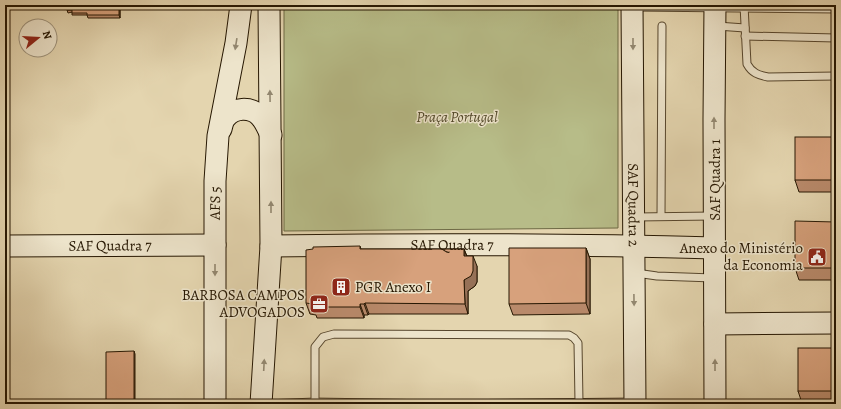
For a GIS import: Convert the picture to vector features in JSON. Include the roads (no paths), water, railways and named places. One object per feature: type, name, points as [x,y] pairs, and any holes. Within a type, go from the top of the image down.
[{"type":"street","name":"AFS 5","points":[[215,404],[215,181],[218,136],[236,42],[241,5]]},
{"type":"street","points":[[261,404],[271,246],[269,5]]},
{"type":"street","name":"SAF Quadra 2","points":[[632,6],[635,403]]},
{"type":"street","name":"SAF Quadra 1","points":[[715,13],[715,404]]},
{"type":"street","points":[[218,136],[224,118],[231,112],[243,109],[255,112],[260,116],[271,135]]},
{"type":"street","name":"SAF Quadra 7","points":[[5,246],[215,245]]},
{"type":"street","name":"SAF Quadra 7","points":[[271,246],[634,246],[715,248]]},
{"type":"street","points":[[715,324],[836,323]]},
{"type":"lane","points":[[632,6],[662,6],[715,13],[744,7],[836,9]]},
{"type":"lane","points":[[744,7],[747,64],[750,70],[758,75],[768,77],[836,76]]},
{"type":"lane","points":[[715,13],[745,32],[836,38]]},
{"type":"lane","points":[[661,216],[662,26]]},
{"type":"lane","points":[[634,217],[715,216]]},
{"type":"lane","points":[[634,272],[657,276],[715,278]]},
{"type":"lane","points":[[315,402],[315,347],[323,337],[334,334],[569,335],[578,343],[579,402]]},
{"type":"lane","points":[[266,404],[315,402],[439,404],[579,402],[635,403]]},
{"type":"place","name":"Anexo do Ministério da Economia","points":[[817,257]]},
{"type":"place","name":"PGR Anexo I","points":[[341,287]]},
{"type":"place","name":"BARBOSA CAMPOS ADVOGADOS","points":[[319,304]]},
{"type":"park label","name":"Praça Portugal","points":[[457,117]]}]
